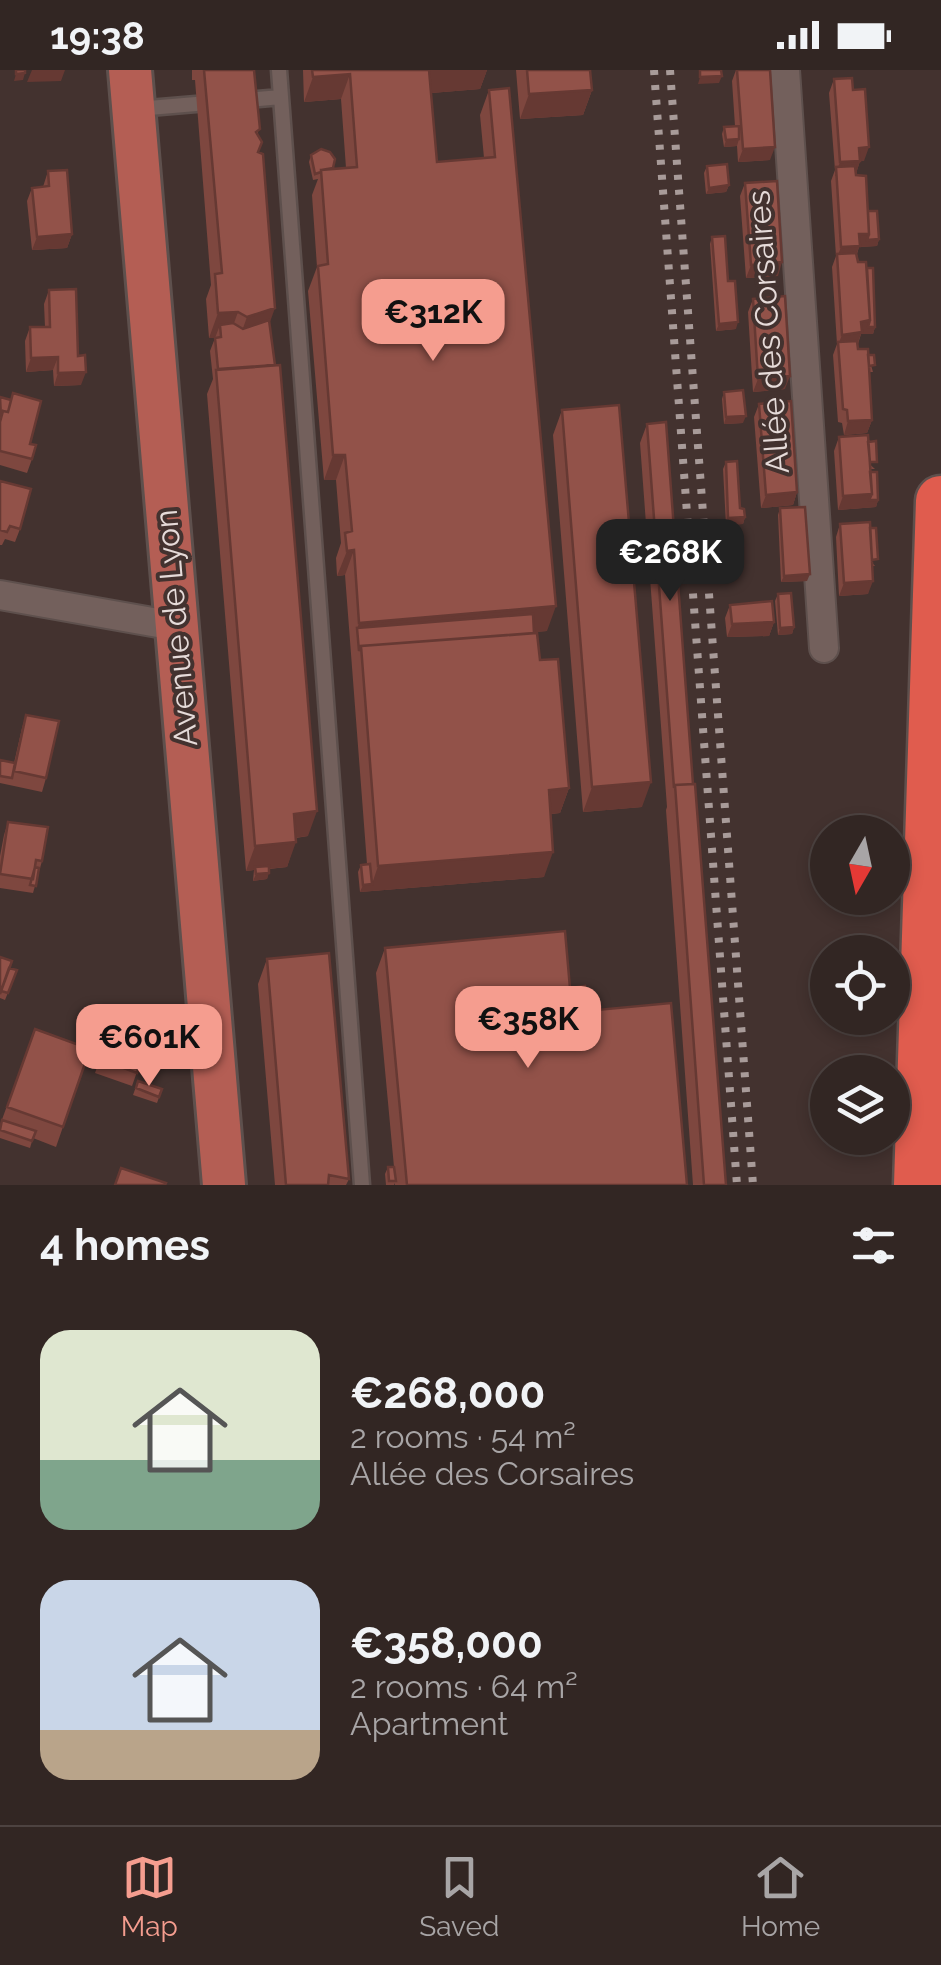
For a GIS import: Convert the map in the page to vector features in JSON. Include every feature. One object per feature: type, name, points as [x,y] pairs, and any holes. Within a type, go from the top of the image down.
[{"type":"highway","points":[[919,1185],[941,501]]},
{"type":"main road","name":"Avenue de Lyon","points":[[132,89],[224,1185]]},
{"type":"street","name":"Allée des Corsaires","points":[[786,70],[824,648]]},
{"type":"street","points":[[0,594],[175,626]]},
{"type":"lane","points":[[279,70],[362,1185]]},
{"type":"lane","points":[[132,89],[196,104]]},
{"type":"lane","points":[[247,100],[281,97]]},
{"type":"building","points":[[204,70],[254,70],[260,129],[256,132],[262,142],[258,152],[263,154],[275,308],[247,317],[238,312],[218,313],[215,274],[222,273]]},
{"type":"building","points":[[312,70],[429,70],[437,162],[495,157],[489,90],[509,88],[556,606],[359,623],[354,550],[347,551],[345,533],[352,531],[345,455],[333,455],[318,266],[328,264],[321,170],[357,167],[350,74],[313,77]]},
{"type":"building","points":[[527,70],[590,70],[592,90],[529,94]]},
{"type":"building","points":[[700,70],[721,70],[722,76],[700,77]]},
{"type":"building","points":[[737,70],[770,70],[775,147],[743,149]]},
{"type":"building","points":[[852,78],[853,90],[865,89],[869,147],[859,148],[860,161],[840,162],[834,79]]},
{"type":"building","points":[[739,126],[739,139],[726,140],[724,127]]},
{"type":"building","points":[[321,149],[335,159],[333,168],[315,174],[311,155]]},
{"type":"building","points":[[727,164],[729,185],[709,188],[707,166]]},
{"type":"building","points":[[855,166],[856,175],[866,176],[869,234],[859,234],[860,246],[841,247],[836,167]]},
{"type":"building","points":[[67,170],[72,234],[37,237],[32,188],[49,186],[48,171]]},
{"type":"building","points":[[777,181],[782,262],[751,265],[745,183]]},
{"type":"building","points":[[868,211],[877,211],[879,239],[867,240]]},
{"type":"building","points":[[725,236],[728,281],[735,281],[738,322],[719,324],[712,237]]},
{"type":"building","points":[[856,253],[858,262],[866,262],[870,320],[861,322],[862,332],[842,335],[837,254]]},
{"type":"building","points":[[867,268],[873,268],[875,327],[868,327]]},
{"type":"building","points":[[76,289],[78,356],[85,355],[86,372],[58,373],[58,357],[31,358],[30,327],[50,327],[49,290]]},
{"type":"building","points":[[785,296],[790,376],[758,379],[753,299]]},
{"type":"building","points":[[269,320],[275,365],[218,369],[215,338],[221,337],[220,325],[233,323],[243,329]]},
{"type":"building","points":[[857,341],[858,349],[868,349],[872,420],[848,421],[847,410],[843,409],[838,342]]},
{"type":"building","points":[[868,355],[874,355],[875,365],[869,366]]},
{"type":"building","points":[[280,365],[317,811],[294,814],[296,842],[255,846],[216,370]]},
{"type":"building","points":[[743,390],[746,416],[726,417],[724,392]]},
{"type":"building","points":[[13,393],[41,401],[30,444],[36,445],[32,459],[0,451],[0,422],[3,411],[8,412]]},
{"type":"building","points":[[0,397],[11,400],[8,412],[3,411],[1,417]]},
{"type":"building","points":[[791,401],[797,492],[766,495],[759,404]]},
{"type":"building","points":[[619,405],[651,782],[592,787],[562,410]]},
{"type":"building","points":[[666,422],[693,784],[674,788],[647,424]]},
{"type":"building","points":[[868,435],[872,494],[843,496],[839,437]]},
{"type":"building","points":[[876,441],[877,462],[870,462],[868,442]]},
{"type":"building","points":[[737,461],[740,508],[744,509],[745,517],[728,518],[726,462]]},
{"type":"building","points":[[870,472],[877,472],[878,500],[869,500]]},
{"type":"building","points":[[0,481],[31,489],[20,529],[10,526],[7,532],[0,530]]},
{"type":"building","points":[[805,507],[810,574],[784,576],[780,508]]},
{"type":"building","points":[[870,522],[873,581],[844,583],[840,524]]},
{"type":"building","points":[[870,528],[876,528],[878,559],[872,560]]},
{"type":"building","points":[[791,593],[794,627],[780,628],[778,594]]},
{"type":"building","points":[[772,601],[774,622],[732,624],[730,605]]},
{"type":"building","points":[[533,614],[534,633],[361,646],[359,651],[357,628]]},
{"type":"building","points":[[537,633],[540,660],[558,659],[569,788],[549,790],[553,852],[378,866],[361,646]]},
{"type":"building","points":[[26,715],[59,721],[46,778],[14,771]]},
{"type":"building","points":[[0,760],[15,763],[12,778],[0,776]]},
{"type":"building","points":[[695,784],[726,1185],[704,1185],[675,785]]},
{"type":"building","points":[[8,822],[48,827],[42,861],[36,860],[33,879],[0,874]]},
{"type":"building","points":[[370,864],[372,884],[363,885],[361,865]]},
{"type":"building","points":[[269,866],[269,873],[256,874],[255,867]]},
{"type":"building","points":[[35,867],[39,868],[36,886],[30,885]]},
{"type":"building","points":[[565,931],[570,988],[585,986],[587,1011],[671,1003],[687,1185],[407,1185],[385,948]]},
{"type":"building","points":[[329,953],[349,1179],[329,1175],[328,1185],[286,1185],[267,959]]},
{"type":"building","points":[[0,957],[12,961],[0,994]]},
{"type":"building","points":[[9,968],[17,970],[8,993],[1,991]]},
{"type":"building","points":[[113,1022],[150,1035],[137,1073],[100,1059]]},
{"type":"building","points":[[35,1029],[90,1049],[63,1127],[7,1107]]},
{"type":"building","points":[[138,1081],[162,1089],[159,1097],[136,1088]]},
{"type":"building","points":[[2,1120],[36,1131],[32,1141],[0,1130]]},
{"type":"building","points":[[388,1167],[394,1167],[396,1181],[389,1181]]},
{"type":"building","points":[[121,1168],[166,1183],[115,1185]]},
{"type":"railway","points":[[654,70],[737,1185]]},
{"type":"railway","points":[[670,70],[753,1185]]}]
